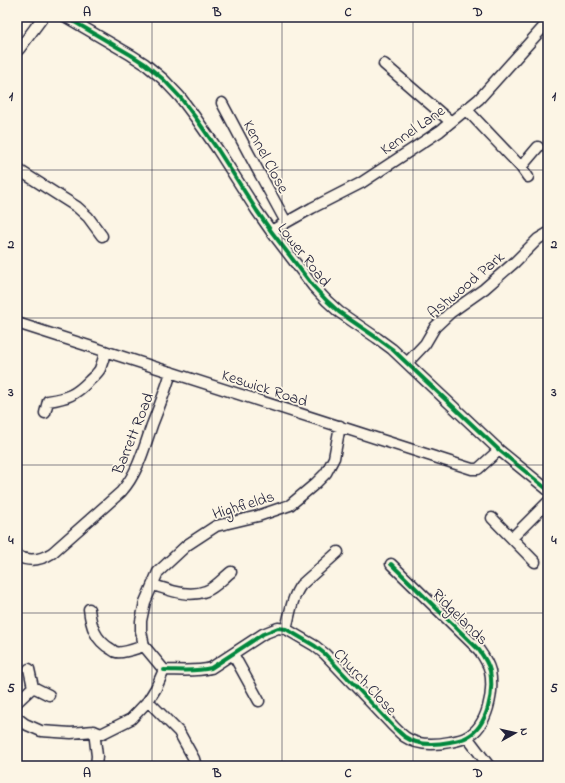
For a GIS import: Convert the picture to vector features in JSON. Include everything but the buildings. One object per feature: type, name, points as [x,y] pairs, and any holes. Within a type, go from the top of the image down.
[{"type":"street","points":[[17,51],[43,17]]},
{"type":"street","name":"Lower Road","points":[[66,17],[145,64],[163,79],[188,107],[218,150],[270,231],[313,286],[327,301],[339,312],[392,349],[499,450],[548,490]]},
{"type":"street","name":"Kennel Lane","points":[[270,231],[361,183],[440,131],[479,99],[548,22]]},
{"type":"street","points":[[384,64],[451,122]]},
{"type":"street","name":"Kennel Close","points":[[222,103],[286,222]]},
{"type":"street","points":[[466,109],[521,167],[528,177]]},
{"type":"street","points":[[521,167],[538,147]]},
{"type":"street","points":[[17,169],[77,207],[88,217],[102,236]]},
{"type":"street","name":"Ashwood Park","points":[[407,363],[425,344],[435,327],[450,313],[488,285],[515,262],[538,239],[548,233]]},
{"type":"street","name":"Keswick Road","points":[[17,323],[476,470],[499,450]]},
{"type":"street","points":[[45,413],[45,402],[68,397],[82,388],[99,370],[105,351]]},
{"type":"street","name":"Barrett Road","points":[[17,558],[33,560],[46,557],[52,553],[74,527],[121,492],[128,484],[142,455],[171,372]]},
{"type":"street","name":"Highfields","points":[[144,646],[141,621],[145,602],[158,572],[187,545],[216,526],[258,516],[290,505],[295,501],[326,473],[334,458],[340,426]]},
{"type":"street","points":[[512,538],[548,502]]},
{"type":"street","points":[[492,518],[535,562]]},
{"type":"street","points":[[164,670],[205,670],[211,668],[263,634],[278,628],[286,628],[297,590],[338,552]]},
{"type":"street","name":"Ridgelands","points":[[391,564],[479,650],[487,661],[490,671],[491,685],[487,711],[475,731],[467,737]]},
{"type":"street","points":[[153,585],[183,594],[206,591],[231,572]]},
{"type":"street","points":[[89,609],[91,623],[95,633],[103,645],[116,652],[124,652],[144,646],[164,670]]},
{"type":"street","name":"Church Close","points":[[286,628],[325,654],[405,737],[413,741],[429,745],[455,741],[467,737]]},
{"type":"street","points":[[233,654],[259,701]]},
{"type":"street","points":[[29,669],[33,687]]},
{"type":"street","points":[[17,718],[25,724],[41,731],[71,733],[94,731],[101,734],[131,718],[148,701],[164,670]]},
{"type":"street","points":[[33,687],[49,695]]},
{"type":"street","points":[[17,702],[33,687]]},
{"type":"street","points":[[148,701],[179,732],[194,759],[196,766]]},
{"type":"street","points":[[94,731],[97,756],[96,766]]},
{"type":"street","points":[[467,737],[489,766]]},
{"type":"cycle path","points":[[66,17],[131,55],[163,79],[180,97],[195,117],[271,231],[313,286],[327,301],[339,312],[392,349],[499,450],[548,490]]},
{"type":"cycle path","points":[[164,670],[193,670],[211,668],[263,634],[278,628],[286,629],[315,646],[325,654],[405,737],[415,742],[433,744],[465,738],[474,732],[480,725],[488,708],[491,689],[491,679],[488,665],[479,650],[391,564]]}]
